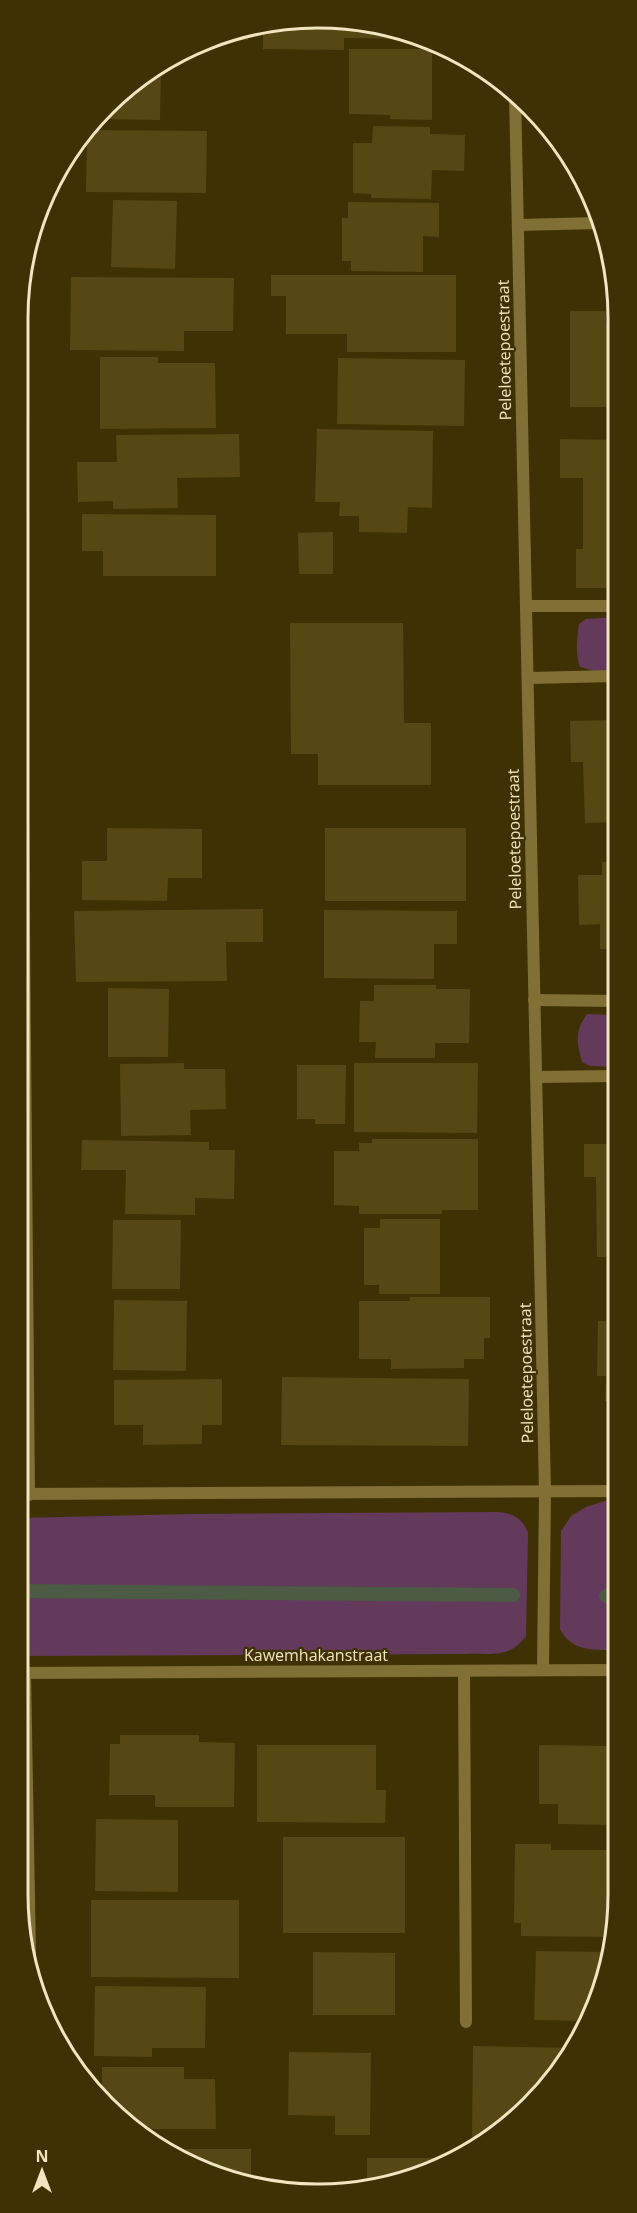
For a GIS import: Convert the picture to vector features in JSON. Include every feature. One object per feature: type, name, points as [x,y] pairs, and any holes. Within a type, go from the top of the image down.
[{"type":"street","name":"Peleloetepoestraat","points":[[515,105],[545,1492],[543,1669]]},
{"type":"street","points":[[518,225],[592,223]]},
{"type":"street","points":[[526,606],[608,606]]},
{"type":"street","points":[[528,678],[608,676]]},
{"type":"street","points":[[534,1000],[608,1001]]},
{"type":"street","points":[[536,1077],[608,1076]]},
{"type":"street","points":[[28,1495],[608,1491]]},
{"type":"street","name":"Kawemhakanstraat","points":[[28,1673],[608,1670]]},
{"type":"street","points":[[464,1671],[466,2022]]},
{"type":"street","points":[[28,1884],[29,1905]]},
{"type":"shaded area","points":[[608,618],[608,671],[598,672],[580,667],[577,651],[579,624],[586,619]]},
{"type":"shaded area","points":[[587,1014],[608,1015],[608,1067],[590,1066],[582,1062],[578,1037]]},
{"type":"shaded area","points":[[608,1501],[608,1650],[583,1648],[576,1645],[570,1642],[560,1629],[561,1531],[571,1516],[586,1507]]},
{"type":"shaded area","points":[[497,1512],[516,1517],[528,1533],[526,1636],[506,1652],[492,1654],[28,1656],[28,1518]]},
{"type":"building","points":[[300,29],[337,29],[396,39],[344,38],[344,50],[263,49],[263,34]]},
{"type":"building","points":[[349,49],[424,49],[432,52],[432,120],[390,119],[390,115],[349,114]]},
{"type":"building","points":[[161,75],[160,120],[107,119],[127,100]]},
{"type":"building","points":[[373,126],[430,127],[430,134],[465,135],[464,171],[432,170],[431,199],[371,198],[371,194],[353,193],[353,143],[372,143]]},
{"type":"building","points":[[98,130],[207,131],[206,193],[86,192],[87,144]]},
{"type":"building","points":[[113,200],[177,201],[175,269],[111,267]]},
{"type":"building","points":[[348,202],[439,203],[439,237],[423,236],[423,272],[351,271],[351,261],[342,261],[342,218],[348,218]]},
{"type":"building","points":[[271,275],[456,275],[456,352],[347,352],[347,334],[286,334],[286,296],[271,296]]},
{"type":"building","points":[[71,277],[234,278],[233,331],[184,331],[184,351],[70,350]]},
{"type":"building","points":[[570,311],[606,311],[608,407],[570,407]]},
{"type":"building","points":[[100,357],[158,357],[158,363],[215,363],[216,428],[100,429]]},
{"type":"building","points":[[338,358],[465,360],[464,426],[337,424]]},
{"type":"building","points":[[317,429],[433,431],[432,508],[408,507],[407,533],[359,532],[359,516],[339,516],[340,502],[315,502]]},
{"type":"building","points":[[239,434],[240,477],[177,478],[178,508],[113,509],[113,501],[78,502],[77,462],[117,462],[116,435]]},
{"type":"building","points":[[560,439],[608,440],[608,588],[576,588],[576,549],[583,549],[583,478],[560,478]]},
{"type":"building","points":[[82,514],[216,515],[216,576],[103,576],[103,551],[82,551]]},
{"type":"building","points":[[333,532],[333,574],[299,574],[298,533]]},
{"type":"building","points":[[290,623],[403,623],[404,723],[431,723],[431,785],[318,785],[318,754],[291,754]]},
{"type":"building","points":[[608,720],[608,822],[585,823],[583,762],[571,762],[570,721]]},
{"type":"building","points":[[107,828],[202,829],[202,878],[168,878],[167,901],[82,900],[82,861],[107,861]]},
{"type":"building","points":[[325,828],[466,828],[466,901],[325,901]]},
{"type":"building","points":[[602,862],[608,862],[608,949],[600,949],[600,924],[579,925],[578,875],[602,875]]},
{"type":"building","points":[[263,909],[263,942],[226,942],[227,981],[76,982],[74,911]]},
{"type":"building","points":[[324,910],[457,911],[457,944],[434,944],[434,979],[324,978]]},
{"type":"building","points":[[374,985],[436,985],[436,989],[470,989],[469,1043],[435,1043],[435,1058],[375,1058],[376,1042],[359,1042],[360,1001],[374,1001]]},
{"type":"building","points":[[108,988],[169,989],[168,1057],[108,1057]]},
{"type":"building","points":[[184,1063],[184,1069],[225,1069],[226,1109],[190,1110],[191,1135],[121,1136],[120,1064]]},
{"type":"building","points":[[354,1063],[478,1063],[477,1133],[354,1132]]},
{"type":"building","points":[[297,1065],[346,1065],[345,1124],[315,1124],[315,1119],[297,1119]]},
{"type":"building","points":[[372,1139],[478,1139],[478,1210],[442,1210],[442,1214],[359,1214],[359,1206],[334,1205],[334,1151],[359,1151],[359,1143],[372,1143]]},
{"type":"building","points":[[82,1140],[209,1142],[209,1150],[235,1150],[234,1199],[195,1198],[195,1215],[125,1214],[126,1170],[81,1170]]},
{"type":"building","points":[[584,1144],[608,1144],[608,1257],[597,1257],[596,1177],[584,1177]]},
{"type":"building","points":[[380,1219],[440,1219],[440,1294],[379,1294],[379,1285],[364,1285],[364,1228],[380,1228]]},
{"type":"building","points":[[113,1220],[181,1220],[180,1289],[112,1289]]},
{"type":"building","points":[[410,1297],[490,1297],[490,1338],[484,1338],[484,1359],[464,1359],[464,1368],[391,1369],[391,1359],[359,1359],[359,1301],[410,1301]]},
{"type":"building","points":[[114,1300],[187,1301],[186,1371],[113,1370]]},
{"type":"building","points":[[598,1321],[608,1321],[608,1401],[605,1401],[606,1376],[597,1376]]},
{"type":"building","points":[[282,1377],[469,1379],[468,1446],[281,1445]]},
{"type":"building","points":[[222,1379],[222,1425],[202,1425],[202,1444],[143,1445],[143,1425],[114,1425],[114,1380]]},
{"type":"building","points":[[120,1735],[199,1735],[199,1742],[235,1743],[234,1807],[155,1807],[155,1795],[109,1795],[110,1744],[120,1744]]},
{"type":"building","points":[[257,1745],[376,1745],[376,1790],[386,1790],[385,1823],[257,1822]]},
{"type":"building","points":[[539,1745],[608,1746],[608,1825],[558,1824],[558,1804],[539,1804]]},
{"type":"building","points":[[96,1819],[178,1820],[178,1892],[95,1891]]},
{"type":"building","points":[[283,1837],[405,1837],[405,1933],[283,1933]]},
{"type":"building","points":[[515,1844],[551,1844],[551,1850],[608,1850],[608,1913],[605,1937],[521,1936],[521,1923],[514,1923]]},
{"type":"building","points":[[91,1900],[239,1900],[239,1978],[91,1977]]},
{"type":"building","points":[[536,1951],[603,1952],[599,1970],[580,2021],[534,2020]]},
{"type":"building","points":[[313,1952],[395,1953],[395,2015],[313,2015]]},
{"type":"building","points":[[95,1986],[206,1987],[205,2048],[152,2048],[152,2057],[94,2056]]},
{"type":"building","points":[[473,2046],[565,2048],[524,2100],[495,2125],[472,2140]]},
{"type":"building","points":[[289,2052],[371,2053],[370,2135],[335,2135],[335,2116],[288,2115]]},
{"type":"building","points":[[102,2067],[184,2067],[184,2079],[215,2079],[216,2129],[147,2129],[102,2088]]},
{"type":"building","points":[[179,2149],[251,2149],[251,2177],[225,2169]]},
{"type":"building","points":[[367,2158],[439,2158],[394,2175],[367,2180]]},
{"type":"waterway","points":[[28,1591],[513,1595]]}]
